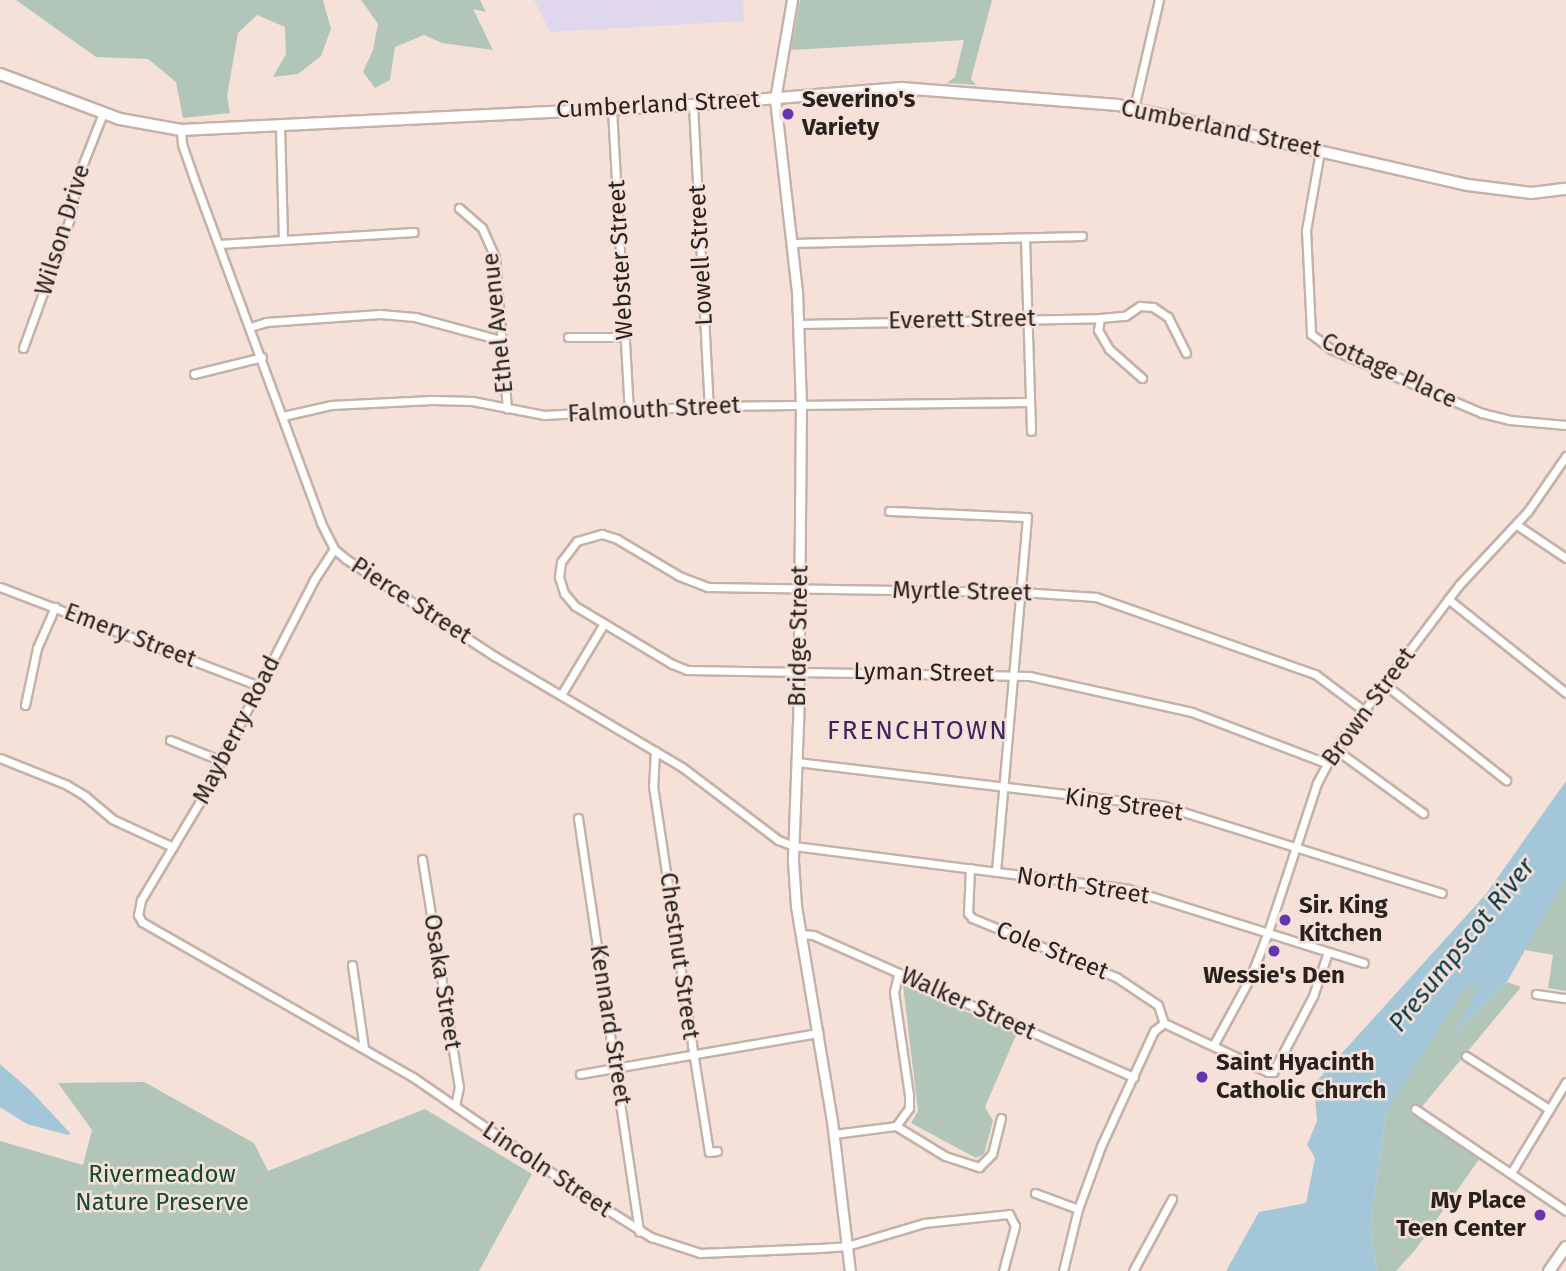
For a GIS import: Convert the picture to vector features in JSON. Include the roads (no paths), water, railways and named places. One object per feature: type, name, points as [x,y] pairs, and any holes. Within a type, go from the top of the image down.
[{"type":"main road","name":"Cumberland Street","points":[[0,74],[136,124],[181,130],[693,105],[901,88],[1134,108],[1488,189],[1531,193],[1566,189]]},
{"type":"main road","points":[[1553,1269],[1566,1247]]},
{"type":"street","name":"Bridge Street","points":[[792,0],[775,99],[776,130],[793,243],[801,404],[794,846],[801,934],[834,1134],[850,1271]]},
{"type":"street","points":[[1134,108],[1159,0]]},
{"type":"street","name":"Lowell Street","points":[[693,105],[709,406]]},
{"type":"street","name":"Webster Street","points":[[612,108],[629,411]]},
{"type":"street","name":"Wilson Drive","points":[[23,348],[70,218],[77,179],[103,113]]},
{"type":"street","points":[[280,125],[283,240]]},
{"type":"street","name":"Pierce Street","points":[[181,130],[184,153],[321,523],[334,549],[469,640],[709,785],[778,841],[794,846]]},
{"type":"street","name":"Cottage Place","points":[[1320,150],[1306,230],[1311,334],[1332,349],[1482,413],[1510,420],[1566,425]]},
{"type":"street","name":"Ethel Avenue","points":[[459,208],[482,228],[493,250],[507,409]]},
{"type":"street","points":[[219,244],[414,232]]},
{"type":"street","points":[[793,243],[1082,236]]},
{"type":"street","points":[[1025,239],[1031,431]]},
{"type":"street","name":"Everett Street","points":[[798,324],[1125,317],[1140,306],[1153,307],[1168,317],[1186,353]]},
{"type":"street","points":[[250,327],[266,322],[380,314],[415,317],[500,340]]},
{"type":"street","points":[[1100,318],[1098,330],[1109,349],[1142,378]]},
{"type":"street","points":[[568,337],[624,337]]},
{"type":"street","points":[[194,374],[261,357]]},
{"type":"street","name":"Falmouth Street","points":[[283,416],[331,405],[432,400],[472,401],[544,415],[709,406],[1028,402]]},
{"type":"street","name":"Brown Street","points":[[1213,1044],[1250,978],[1326,763],[1448,599],[1517,525],[1566,456]]},
{"type":"street","points":[[889,512],[1027,517],[996,872]]},
{"type":"street","points":[[1517,525],[1566,558]]},
{"type":"street","name":"Myrtle Street","points":[[561,562],[577,541],[602,534],[617,539],[679,576],[701,585],[800,590],[1022,592],[1096,597],[1294,665],[1329,682],[1363,710]]},
{"type":"street","name":"Mayberry Road","points":[[139,910],[222,761],[314,580],[334,549]]},
{"type":"street","name":"Lyman Street","points":[[561,562],[559,577],[569,600],[603,625],[687,670],[1014,674],[1171,706],[1326,763]]},
{"type":"street","name":"Emery Street","points":[[0,587],[259,686]]},
{"type":"street","points":[[1448,599],[1566,693]]},
{"type":"street","points":[[25,705],[37,648],[55,607]]},
{"type":"street","points":[[561,695],[603,625]]},
{"type":"street","points":[[1383,684],[1506,780]]},
{"type":"street","points":[[170,740],[222,761]]},
{"type":"street","points":[[1335,749],[1423,813]]},
{"type":"street","name":"Chestnut Street","points":[[655,751],[653,786],[709,1152],[717,1151]]},
{"type":"street","points":[[0,758],[67,785],[112,819],[173,847]]},
{"type":"street","name":"King Street","points":[[796,762],[1164,806],[1442,893]]},
{"type":"street","name":"Kennard Street","points":[[578,818],[639,1232]]},
{"type":"street","name":"North Street","points":[[794,846],[1128,889],[1364,963]]},
{"type":"street","name":"Osaka Street","points":[[422,859],[459,1087],[455,1105]]},
{"type":"street","name":"Cole Street","points":[[970,868],[968,913],[972,918],[1102,969],[1158,1004],[1164,1023]]},
{"type":"street","name":"Lincoln Street","points":[[139,910],[142,922],[155,931],[364,1048],[455,1105],[639,1232],[700,1253],[847,1246],[923,1223],[1009,1214],[1014,1220],[1014,1233],[1003,1271]]},
{"type":"street","name":"Walker Street","points":[[801,934],[813,935],[1134,1077]]},
{"type":"street","points":[[1063,1271],[1078,1209],[1101,1146],[1154,1031],[1164,1023],[1273,1072],[1313,996],[1328,952]]},
{"type":"street","points":[[352,965],[364,1048]]},
{"type":"street","points":[[896,1126],[909,1108],[894,992],[898,974]]},
{"type":"street","points":[[1536,994],[1566,998]]},
{"type":"street","points":[[580,1074],[818,1033]]},
{"type":"street","points":[[1466,1056],[1549,1109]]},
{"type":"street","points":[[1511,1173],[1566,1082]]},
{"type":"street","points":[[1415,1110],[1566,1211]]},
{"type":"street","points":[[834,1134],[896,1126],[965,1166],[979,1167],[992,1154],[1001,1118]]},
{"type":"street","points":[[1035,1193],[1078,1209]]},
{"type":"street","points":[[1133,1271],[1172,1199]]},
{"type":"water","name":"Presumpscot River","points":[[1566,781],[1566,878],[1507,982],[1455,1034],[1477,989],[1467,984],[1386,1113],[1370,1229],[1377,1271],[1226,1271],[1259,1212],[1306,1203],[1315,1158],[1307,1145],[1317,1121],[1314,1084],[1486,894]]},
{"type":"water","points":[[0,1064],[31,1091],[70,1133],[68,1135],[27,1124],[0,1107]]},
{"type":"place","name":"Severino's Variety","points":[[788,114]]},
{"type":"place","name":"Sir. King Kitchen","points":[[1285,920]]},
{"type":"place","name":"Wessie's Den","points":[[1274,951]]},
{"type":"place","name":"Saint Hyacinth Catholic Church","points":[[1202,1077]]},
{"type":"place","name":"My Place Teen Center","points":[[1540,1215]]},
{"type":"district","name":"FRENCHTOWN","points":[[918,731]]},
{"type":"park label","name":"Rivermeadow Nature Preserve","points":[[162,1189]]}]
